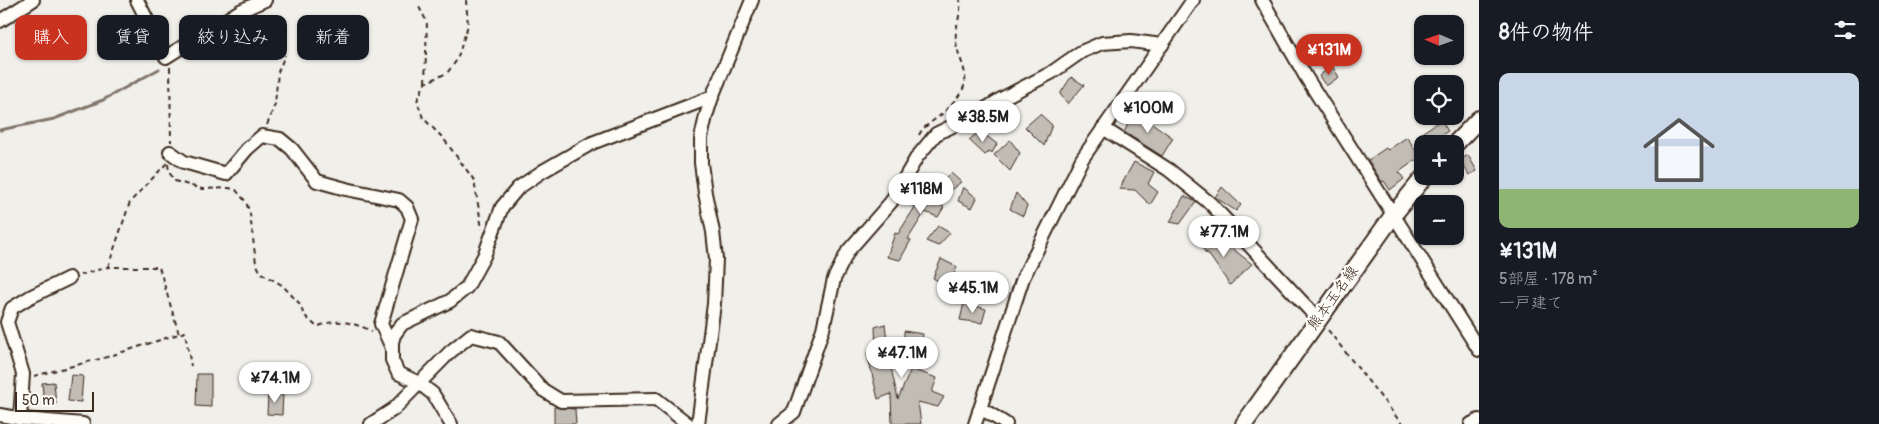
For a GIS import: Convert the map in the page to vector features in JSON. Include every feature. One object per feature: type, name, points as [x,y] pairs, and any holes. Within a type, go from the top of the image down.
[{"type":"main road","points":[[1464,135],[1479,119]]},
{"type":"main road","name":"熊本玉名線","points":[[1244,424],[1394,214],[1418,185]]},
{"type":"street","points":[[0,21],[33,0]]},
{"type":"street","points":[[137,0],[145,15]]},
{"type":"street","points":[[169,55],[240,11],[265,0]]},
{"type":"street","points":[[698,424],[714,304],[716,259],[714,232],[704,193],[701,138],[712,97],[752,0]]},
{"type":"street","points":[[976,424],[1023,278],[1082,159],[1192,0]]},
{"type":"street","points":[[1262,0],[1306,77],[1479,350]]},
{"type":"street","points":[[779,424],[794,412],[824,329],[834,279],[848,251],[891,202],[917,157],[936,134],[978,114],[1001,98],[1050,73],[1081,52],[1102,42],[1162,45]]},
{"type":"street","points":[[450,424],[433,394],[419,383],[398,373],[392,360],[392,344],[394,335],[402,324],[450,301],[467,287],[484,256],[502,207],[518,188],[587,146],[712,97]]},
{"type":"street","points":[[1103,128],[1169,170],[1212,204],[1318,319]]},
{"type":"street","points":[[169,157],[226,174],[247,148],[262,136],[280,139],[292,149],[318,180],[346,189],[399,200],[407,207],[412,219],[381,324],[392,344]]},
{"type":"street","points":[[70,278],[30,297],[12,308],[7,322],[23,374],[10,417],[83,424]]},
{"type":"street","points":[[371,424],[394,409],[450,352],[471,335],[499,342],[544,390],[560,401],[656,399],[688,424]]},
{"type":"street","points":[[979,411],[987,412],[1006,424]]},
{"type":"street","points":[[1471,424],[1479,420]]},
{"type":"path","points":[[425,82],[447,73],[457,60],[468,25],[466,0]]},
{"type":"path","points":[[919,136],[922,129],[941,114],[961,93],[965,82],[965,69],[956,44],[960,0]]},
{"type":"path","points":[[419,7],[426,22],[425,82],[418,101],[423,118],[443,138],[474,180],[482,232]]},
{"type":"path","points":[[167,60],[172,74],[172,137],[169,172],[175,181],[202,189],[229,188],[236,190],[246,202],[250,214],[256,263],[261,273],[282,285],[299,303],[304,315],[317,327],[326,322],[350,322],[392,344]]},
{"type":"path","points":[[262,136],[275,104],[278,72],[283,60]]},
{"type":"path","points":[[108,267],[130,202],[169,157]]},
{"type":"path","points":[[70,278],[108,267],[158,267],[179,334]]},
{"type":"path","points":[[1318,319],[1402,424]]},
{"type":"path","points":[[22,380],[107,357],[185,332],[191,366]]},
{"type":"building","points":[[1332,66],[1339,77],[1326,86],[1319,76]]},
{"type":"building","points":[[1071,77],[1084,85],[1068,104],[1060,94]]},
{"type":"building","points":[[1008,108],[1016,116],[1009,126],[1000,119],[987,132],[980,127],[1000,111],[1003,115]]},
{"type":"building","points":[[1135,111],[1173,138],[1162,156],[1124,132]]},
{"type":"building","points":[[1040,114],[1052,125],[1044,146],[1025,127]]},
{"type":"building","points":[[1434,125],[1444,125],[1448,131],[1442,135],[1425,135],[1423,132]]},
{"type":"building","points":[[980,131],[997,144],[992,153],[990,151],[985,155],[969,140]]},
{"type":"building","points":[[1407,137],[1414,148],[1414,161],[1399,172],[1404,179],[1390,190],[1384,181],[1382,182],[1368,160],[1386,148],[1388,150]]},
{"type":"building","points":[[1010,140],[1020,153],[1010,171],[994,155]]},
{"type":"building","points":[[1468,155],[1477,171],[1469,175],[1464,167],[1464,158]]},
{"type":"building","points":[[1134,162],[1154,172],[1148,184],[1158,192],[1150,205],[1135,190],[1119,189]]},
{"type":"building","points":[[951,173],[961,182],[935,202],[944,207],[938,217],[925,212],[908,239],[911,240],[900,260],[887,257],[895,233],[898,234],[915,207],[910,204],[917,192],[927,196]]},
{"type":"building","points":[[963,187],[977,198],[972,208],[958,201]]},
{"type":"building","points":[[1222,187],[1241,205],[1236,211],[1215,197]]},
{"type":"building","points":[[1016,193],[1027,206],[1023,216],[1010,209]]},
{"type":"building","points":[[1184,196],[1196,202],[1180,224],[1170,222]]},
{"type":"building","points":[[938,226],[950,233],[938,246],[926,241]]},
{"type":"building","points":[[1201,230],[1223,250],[1228,245],[1252,264],[1230,285],[1207,252],[1206,254],[1195,234]]},
{"type":"building","points":[[941,259],[957,267],[953,277],[962,279],[955,291],[933,278]]},
{"type":"building","points":[[964,303],[986,309],[982,323],[960,320]]},
{"type":"building","points":[[885,324],[888,348],[904,337],[904,331],[923,334],[920,350],[901,350],[889,359],[898,399],[911,369],[937,378],[932,392],[944,397],[938,407],[918,402],[921,424],[892,424],[891,394],[878,399],[867,353],[876,350],[875,327]]},
{"type":"building","points":[[197,374],[211,374],[211,407],[196,406]]},
{"type":"building","points":[[71,375],[83,376],[81,402],[68,401]]},
{"type":"building","points":[[54,382],[56,404],[44,405],[42,383]]},
{"type":"building","points":[[268,394],[283,394],[282,415],[267,414]]},
{"type":"building","points":[[554,407],[575,409],[576,424],[554,424]]},
{"type":"waterway","points":[[0,130],[54,119],[103,100],[159,69]]}]
